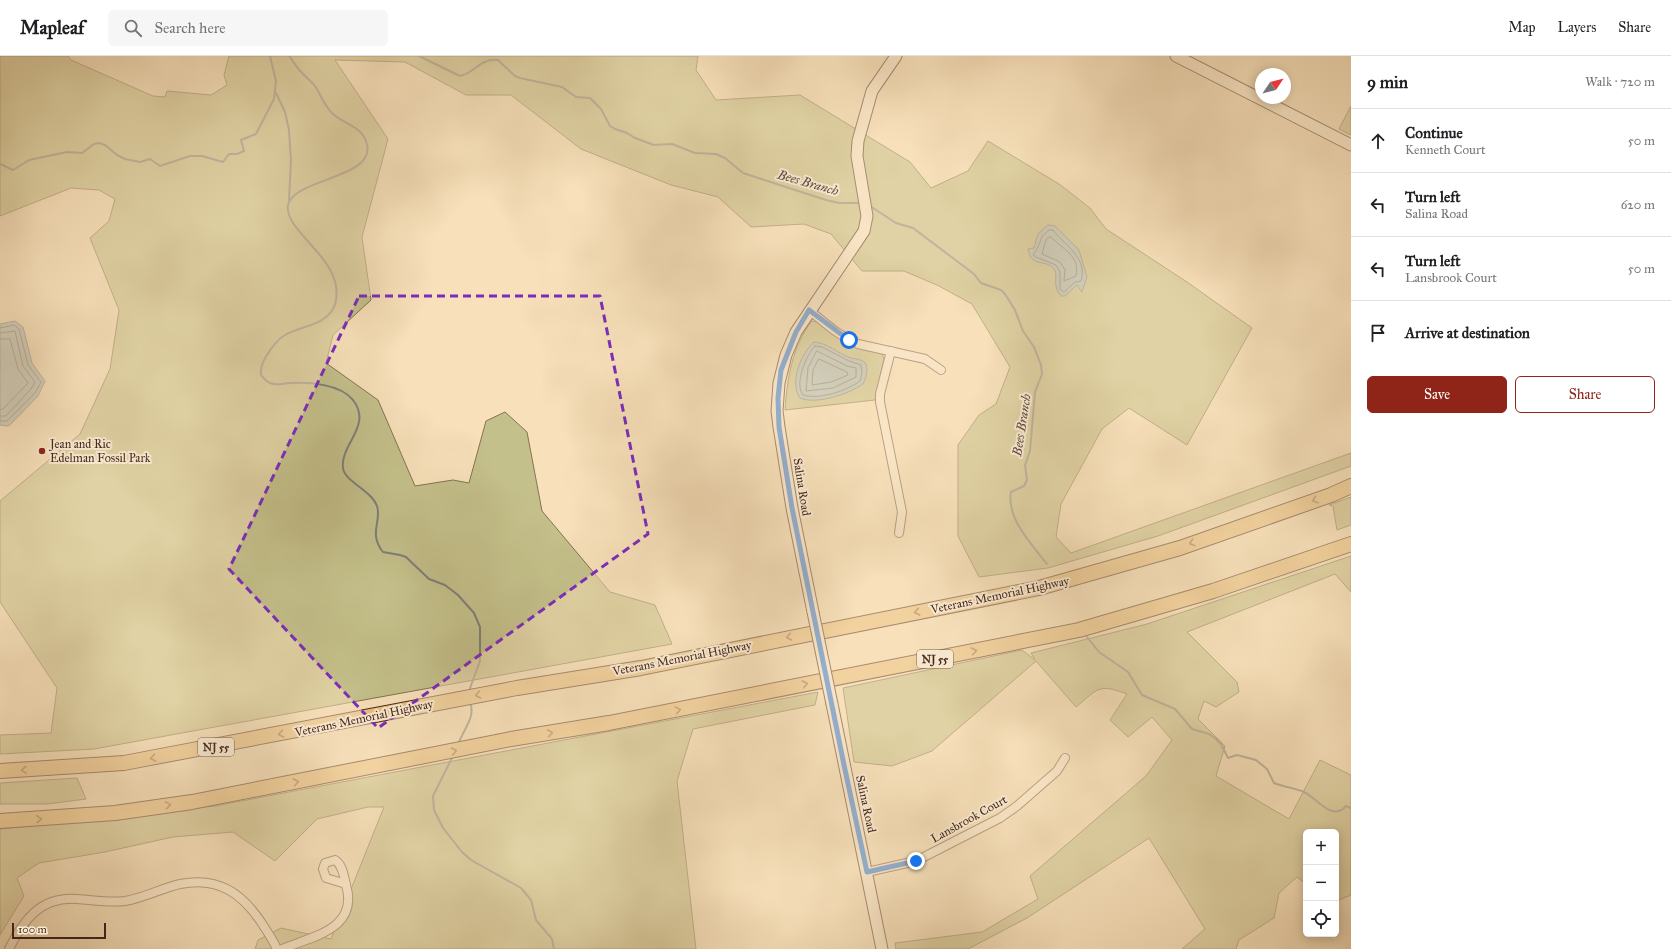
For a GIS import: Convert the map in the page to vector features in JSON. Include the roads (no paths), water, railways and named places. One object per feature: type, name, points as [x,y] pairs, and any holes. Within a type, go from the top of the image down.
[{"type":"highway","name":"Veterans Memorial Highway","points":[[0,771],[124,763],[516,688],[641,668],[1039,588],[1180,548],[1351,486]]},
{"type":"highway","name":"NJ 55","points":[[0,822],[130,811],[206,799],[416,759],[511,739],[616,722],[1101,625],[1213,592],[1351,544]]},
{"type":"street","name":"Salina Road","points":[[882,949],[792,508],[777,412],[779,383],[784,360],[796,332],[809,310],[862,237],[866,221],[865,204],[857,156],[861,127],[872,91],[896,56]]},
{"type":"street","points":[[1176,56],[1351,145]]},
{"type":"street","points":[[809,310],[849,340],[925,358],[941,370]]},
{"type":"street","points":[[891,351],[880,394],[880,402],[902,512],[899,533]]},
{"type":"street","name":"Lansbrook Court","points":[[867,872],[916,861],[1000,818],[1017,806],[1057,771],[1065,758]]},
{"type":"street","points":[[8,949],[24,922],[32,914],[51,903],[76,899],[113,902],[129,900],[180,884],[193,882],[208,883],[234,892],[254,911],[277,949]]},
{"type":"street","points":[[282,949],[331,929],[341,921],[348,909],[346,884]]},
{"type":"water","points":[[1048,225],[1055,226],[1079,250],[1087,277],[1082,292],[1077,285],[1065,296],[1061,296],[1056,288],[1056,274],[1054,269],[1047,264],[1032,259],[1028,249],[1034,248],[1038,234]]},
{"type":"water","points":[[15,321],[23,327],[32,363],[45,381],[38,396],[10,425],[7,426],[0,425],[0,324]]},
{"type":"water","points":[[814,342],[824,344],[846,356],[864,362],[867,371],[863,384],[841,395],[823,399],[807,400],[800,398],[797,392],[796,384],[798,368],[805,353]]},
{"type":"waterway","points":[[0,164],[13,170],[29,160],[67,152],[82,153],[94,144],[99,143],[105,145],[117,155],[125,159],[140,162],[150,159],[160,166],[190,156],[202,156],[223,162],[229,154],[237,154],[244,151],[241,140],[256,134],[274,99],[276,81],[270,56]]},
{"type":"waterway","points":[[289,56],[300,71],[315,86],[330,111],[338,118],[358,130],[362,134],[367,145],[366,156],[359,165],[347,172],[304,189],[293,196],[288,205],[289,214],[293,223],[318,252],[332,274],[337,295],[333,309],[329,315],[311,325],[291,332],[278,341],[263,362],[261,375],[273,384],[306,383],[333,387],[340,390],[353,400],[358,409],[358,427],[343,459],[343,468],[348,477],[369,495],[377,506],[378,517],[376,539],[383,552],[406,557],[429,579],[445,585],[458,595],[474,613],[480,627],[480,661],[469,691]]},
{"type":"waterway","name":"Bees Branch","points":[[419,56],[460,76],[465,75],[482,63],[498,60],[515,76],[562,87],[576,97],[590,98],[601,109],[610,126],[635,138],[654,145],[672,144],[695,153],[716,154],[725,158],[743,173],[826,200],[839,203],[862,203]]},
{"type":"waterway","points":[[276,93],[285,112],[289,130],[291,161],[289,200]]},
{"type":"waterway","name":"Bees Branch","points":[[870,206],[896,223],[913,228],[974,274],[981,283],[1001,290],[1015,310],[1023,331],[1034,347],[1041,365],[1042,374],[1035,392],[1030,451],[1025,465],[1027,480],[1024,486],[1011,492],[1010,502],[1016,521],[1028,540],[1047,564]]},
{"type":"waterway","name":"Bees Branch","points":[[1087,637],[1099,652],[1128,672],[1142,695],[1175,709],[1192,729],[1209,734],[1216,739],[1221,744],[1228,758],[1237,755],[1256,760],[1267,769],[1274,783],[1304,792],[1325,808],[1336,812],[1346,806],[1351,808]]},
{"type":"waterway","points":[[458,745],[470,718],[470,702]]},
{"type":"waterway","points":[[453,756],[433,796],[434,810],[443,828],[462,852],[471,860],[521,888],[531,900],[536,920],[552,939],[554,949]]},
{"type":"place","name":"Jean and Ric Edelman Fossil Park","points":[[42,451]]}]
